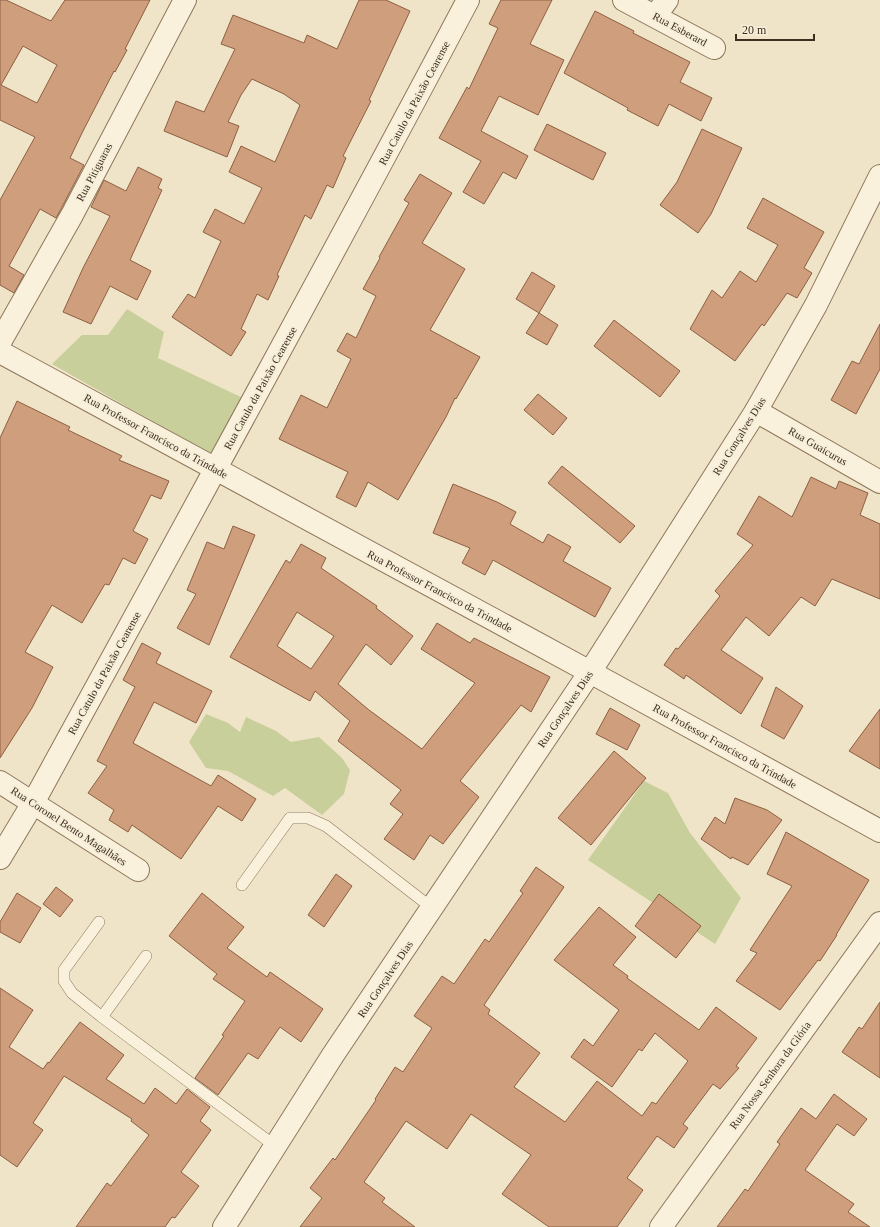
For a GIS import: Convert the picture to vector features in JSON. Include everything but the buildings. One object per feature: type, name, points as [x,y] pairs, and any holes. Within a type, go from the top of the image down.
[{"type":"street","name":"Rua Pitiguaras","points":[[0,342],[72,215],[185,0]]},
{"type":"street","name":"Rua Catulo da Paixão Cearense","points":[[0,858],[33,803],[216,469],[383,162],[468,0]]},
{"type":"street","name":"Rua Esberard","points":[[624,0],[661,8],[714,48]]},
{"type":"street","name":"Rua Gonçalves Dias","points":[[224,1227],[333,1055],[590,672],[756,411],[816,305],[880,176]]},
{"type":"street","name":"Rua Professor Francisco da Trindade","points":[[0,352],[880,831]]},
{"type":"street","name":"Rua Guaicurus","points":[[756,411],[880,482]]},
{"type":"street","name":"Rua Coronel Bento Magalhães","points":[[0,782],[138,870]]},
{"type":"street","name":"Rua Nossa Senhora da Glória","points":[[661,1227],[880,923]]},
{"type":"lane","points":[[242,885],[290,818],[308,818],[326,826],[432,908]]},
{"type":"lane","points":[[99,922],[64,970],[64,981],[72,993],[275,1146]]},
{"type":"lane","points":[[102,1017],[146,956]]},
{"type":"green space","points":[[127,309],[164,332],[158,358],[243,398],[210,454],[52,364],[82,335],[108,335]]},
{"type":"green space","points":[[206,714],[228,723],[240,732],[246,717],[276,731],[291,742],[319,737],[342,758],[350,770],[344,794],[322,815],[285,788],[273,796],[228,771],[206,768],[189,742]]},
{"type":"green space","points":[[644,781],[668,793],[690,833],[741,898],[715,944],[588,860]]}]
